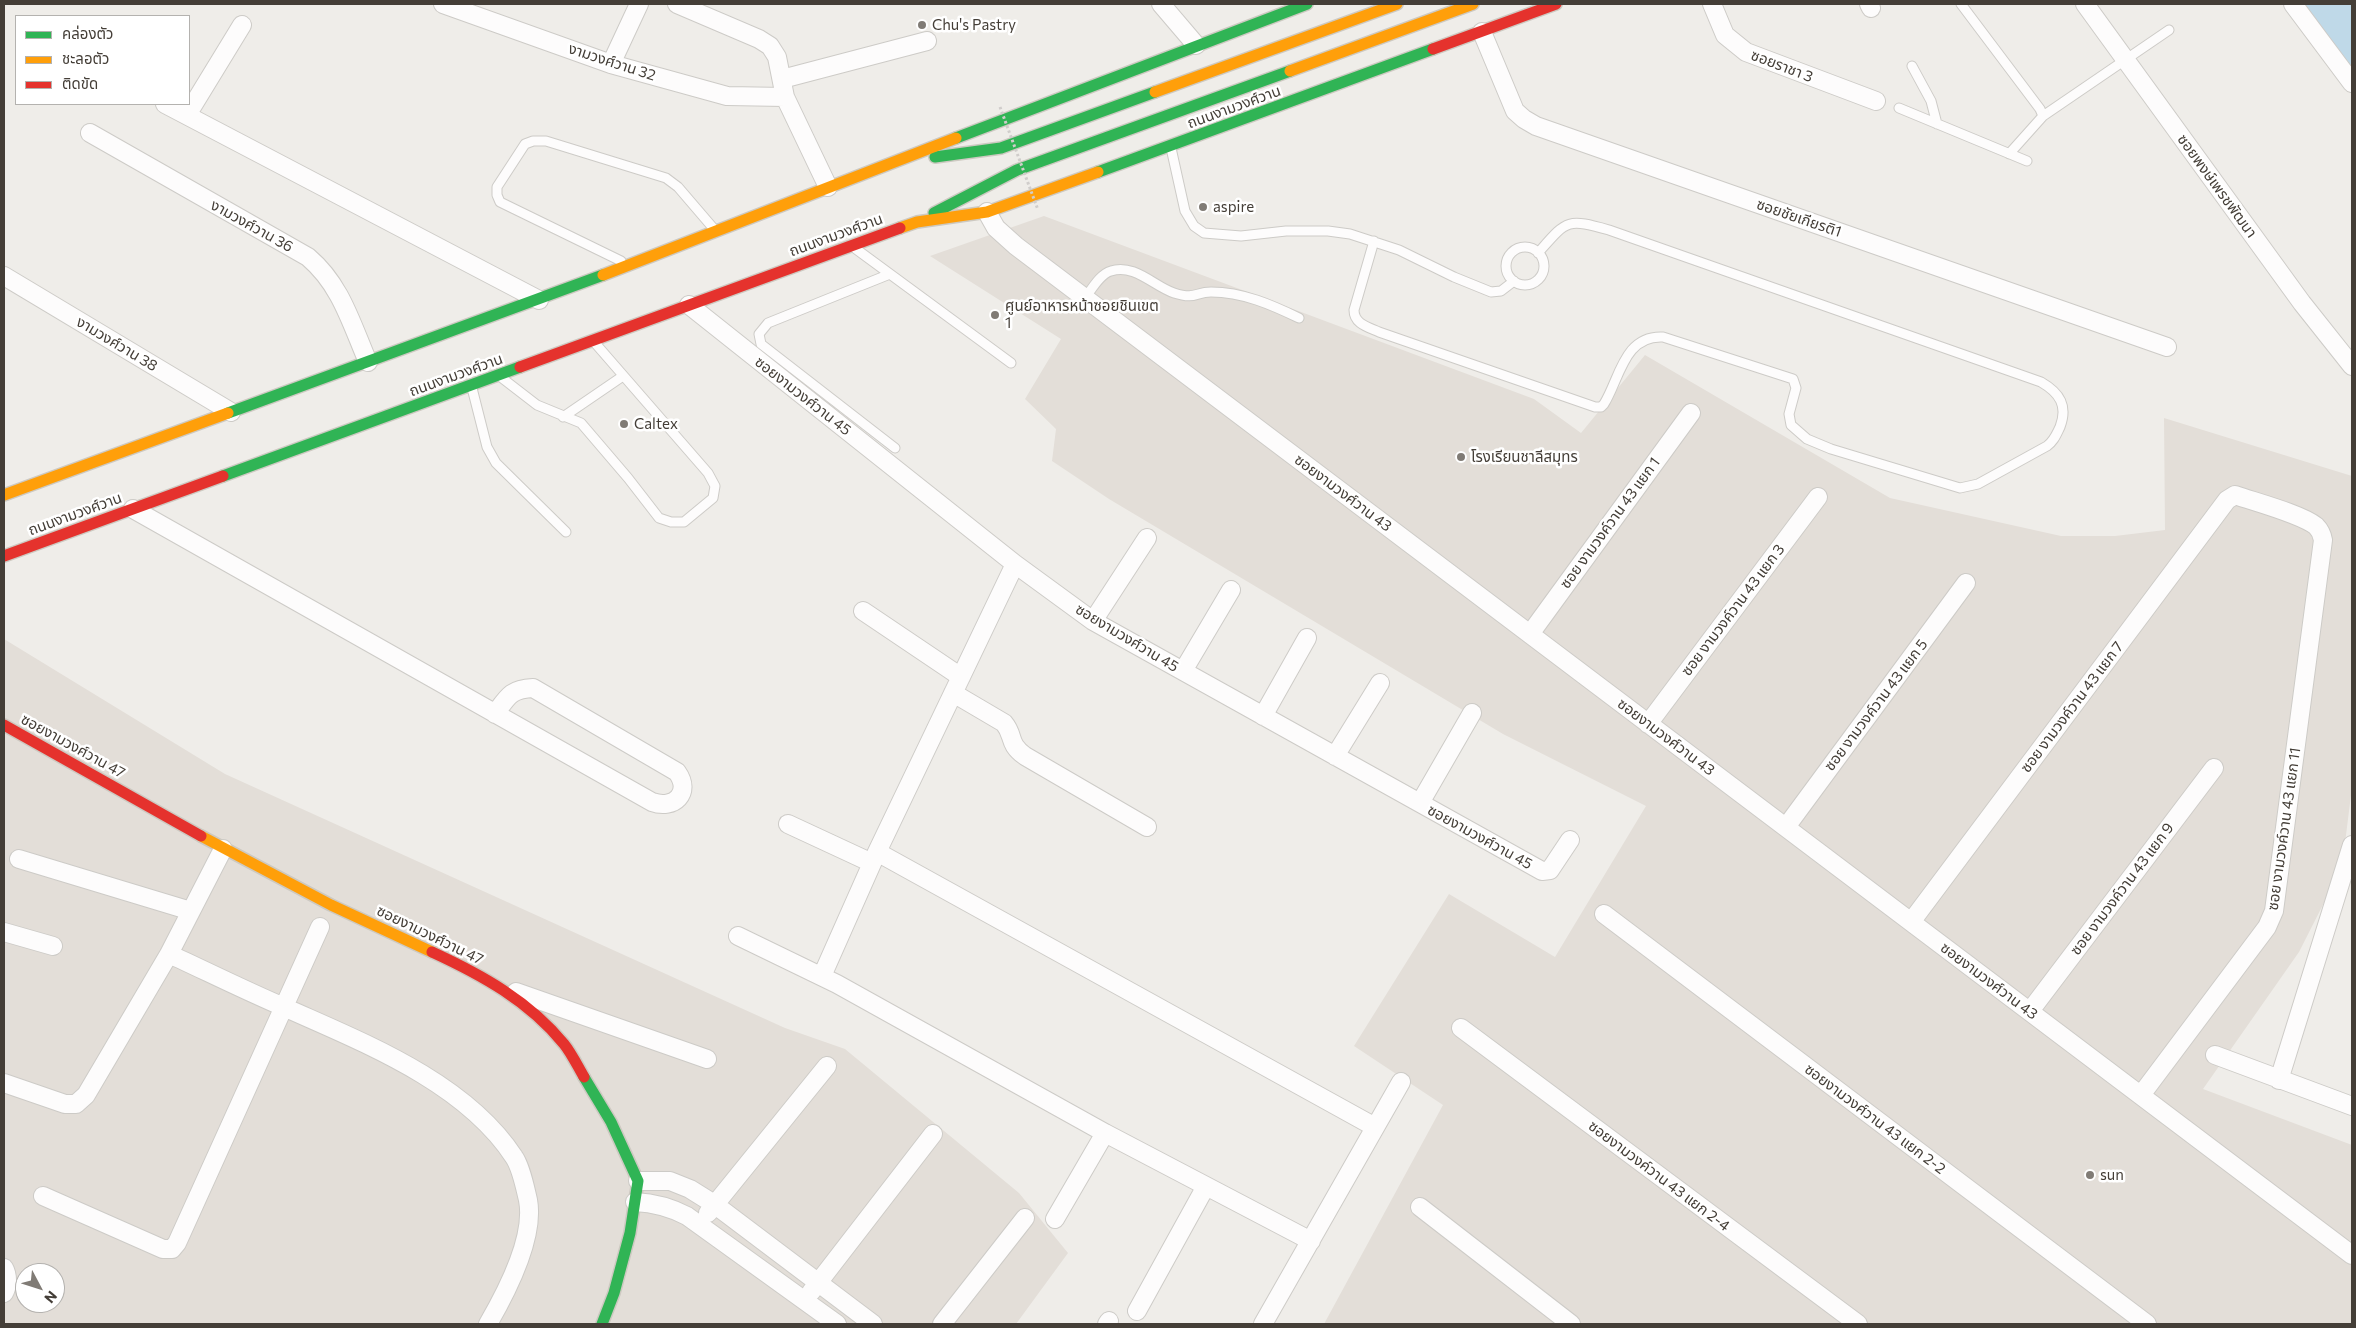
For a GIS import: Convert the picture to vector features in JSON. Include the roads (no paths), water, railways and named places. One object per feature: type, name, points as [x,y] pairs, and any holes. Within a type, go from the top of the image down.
[{"type":"main road","points":[[4,495],[539,300],[1196,45],[1308,4]]},
{"type":"main road","points":[[892,163],[1001,148],[1397,4]]},
{"type":"main road","name":"ถนนงามวงศ์วาน","points":[[4,556],[918,222],[1017,170],[1473,4]]},
{"type":"main road","name":"ถนนงามวงศ์วาน","points":[[918,222],[986,212],[1556,4]]},
{"type":"main road","name":"ซอยงามวงศ์วาน 47","points":[[4,725],[223,849],[331,905],[469,969],[500,987],[532,1011],[565,1045],[611,1122],[638,1182]]},
{"type":"main road","points":[[602,1324],[614,1293],[628,1242],[638,1182]]},
{"type":"street","name":"งามวงศ์วาน 32","points":[[443,4],[611,64],[727,96],[785,96]]},
{"type":"street","points":[[611,64],[639,4]]},
{"type":"street","points":[[677,4],[770,46],[777,58],[785,96],[828,187]]},
{"type":"street","points":[[1160,4],[1196,45]]},
{"type":"street","name":"ซอยราชา 3","points":[[1712,4],[1725,35],[1746,52],[1876,101]]},
{"type":"street","name":"ซอยพงษ์เพรชพัฒนา","points":[[2085,4],[2302,303],[2352,366]]},
{"type":"street","points":[[2293,4],[2352,83]]},
{"type":"street","points":[[187,115],[242,26]]},
{"type":"street","name":"ซอยชัยเกียรติ1","points":[[1482,32],[1515,111],[1524,120],[1536,126],[2167,347]]},
{"type":"street","points":[[782,79],[927,41]]},
{"type":"street","points":[[167,105],[539,300]]},
{"type":"street","name":"งามวงศ์วาน 36","points":[[90,133],[308,257],[324,270],[336,286],[368,362]]},
{"type":"street","name":"ซอยงามวงศ์วาน 43","points":[[986,212],[996,228],[1016,246],[2352,1255]]},
{"type":"street","name":"งามวงศ์วาน 38","points":[[4,276],[231,412]]},
{"type":"street","name":"ซอยงามวงศ์วาน 45","points":[[689,305],[1015,564],[1093,621],[1542,872],[1550,870],[1570,840]]},
{"type":"street","name":"ซอย งามวงค์วาน 43 แยก 1","points":[[1530,634],[1691,413]]},
{"type":"street","name":"ซอย งามวงค์วาน 43 แยก 7","points":[[1911,922],[2223,503],[2235,495],[2314,525]]},
{"type":"street","name":"ซอย งามวงค์วาน 43 แยก 3","points":[[1648,724],[1818,497]]},
{"type":"street","points":[[132,509],[495,714],[652,802],[662,806],[672,803],[680,797],[683,789],[683,780],[677,772],[533,688],[518,689],[508,695],[495,714]]},
{"type":"street","name":"ซอย งามวงค์วาน 43 แยก 11","points":[[2141,1095],[2267,927],[2274,911],[2323,540],[2321,533],[2314,525]]},
{"type":"street","points":[[1093,621],[1147,538]]},
{"type":"street","points":[[822,976],[874,857],[1015,564]]},
{"type":"street","name":"ซอย งามวงค์วาน 43 แยก 5","points":[[1786,827],[1966,583]]},
{"type":"street","points":[[1183,671],[1232,590]]},
{"type":"street","points":[[863,611],[1004,723],[1008,728],[1014,748],[1147,827]]},
{"type":"street","points":[[1263,716],[1307,638]]},
{"type":"street","points":[[1335,756],[1380,683]]},
{"type":"street","points":[[1420,803],[1472,713]]},
{"type":"street","name":"ซอย งามวงค์วาน 43 แยก 9","points":[[2030,1011],[2214,768]]},
{"type":"street","points":[[788,824],[874,857],[1375,1127]]},
{"type":"street","points":[[2279,1080],[2352,845]]},
{"type":"street","points":[[4,1083],[66,1104],[76,1104],[86,1095],[169,954],[223,849]]},
{"type":"street","points":[[19,859],[191,911]]},
{"type":"street","name":"ซอยงามวงศ์วาน 43 แยก 2-2","points":[[1604,914],[2147,1324]]},
{"type":"street","points":[[43,1196],[163,1249],[172,1249],[177,1243],[320,927]]},
{"type":"street","points":[[4,932],[53,946]]},
{"type":"street","points":[[738,936],[822,976],[1105,1133],[1311,1241]]},
{"type":"street","points":[[169,954],[370,1046],[447,1090],[494,1130],[516,1159],[528,1202],[525,1242],[504,1296],[488,1324]]},
{"type":"street","points":[[500,987],[706,1059]]},
{"type":"street","name":"ซอยงามวงค์วาน 43 แยก 2-4","points":[[1461,1028],[1858,1324]]},
{"type":"street","points":[[2215,1056],[2352,1106]]},
{"type":"street","points":[[700,1224],[714,1204],[827,1066]]},
{"type":"street","points":[[1263,1324],[1401,1082]]},
{"type":"street","points":[[1054,1219],[1105,1133]]},
{"type":"street","points":[[805,1301],[933,1134]]},
{"type":"street","points":[[638,1182],[670,1181],[690,1189],[714,1204],[873,1324]]},
{"type":"street","points":[[1137,1311],[1206,1186]]},
{"type":"street","points":[[635,1202],[672,1208],[700,1224],[836,1324]]},
{"type":"street","points":[[1420,1207],[1571,1324]]},
{"type":"street","points":[[942,1324],[1025,1218]]},
{"type":"street","points":[[4,1268],[7,1288],[4,1294]]},
{"type":"lane","points":[[1960,4],[2040,109],[2043,116]]},
{"type":"lane","points":[[2009,154],[2043,116],[2169,30]]},
{"type":"lane","points":[[1912,66],[1931,101],[1937,124]]},
{"type":"lane","points":[[1899,108],[2027,161]]},
{"type":"lane","points":[[629,265],[500,202],[496,195],[497,187],[525,144],[533,141],[546,141],[666,178],[678,187],[716,231]]},
{"type":"lane","points":[[1171,146],[1185,212],[1194,226],[1204,233],[1241,236],[1286,231],[1328,231],[1350,234],[1406,253],[1454,277],[1491,292],[1501,291],[1514,281]]},
{"type":"lane","points":[[1374,241],[1354,310],[1354,316],[1360,323],[1379,332],[1595,407],[1601,407],[1604,404],[1627,356],[1633,348],[1646,338],[1663,337],[1793,379],[1796,388],[1789,414],[1791,425],[1808,439],[1831,449],[1960,488],[1978,484],[2051,443],[2064,417],[2064,410],[2058,394],[2041,382],[1609,230],[1577,223],[1568,223],[1562,226],[1538,253]]},
{"type":"lane","points":[[852,245],[1011,363]]},
{"type":"lane","points":[[1525,248],[1538,253],[1543,260],[1544,266],[1540,277],[1530,284],[1524,285],[1514,281],[1506,268],[1510,256],[1519,249],[1525,248]]},
{"type":"lane","points":[[1085,298],[1104,275],[1112,270],[1129,270],[1173,293],[1192,298],[1210,292],[1239,296],[1265,302],[1299,318]]},
{"type":"lane","points":[[890,274],[768,323],[759,334],[761,344],[895,448]]},
{"type":"lane","points":[[498,375],[537,405],[580,423],[628,478],[659,518],[671,522],[684,522],[713,498],[715,486],[708,473],[593,341]]},
{"type":"lane","points":[[563,417],[623,376]]},
{"type":"lane","points":[[471,385],[488,447],[496,463],[566,532]]},
{"type":"water","points":[[2298,4],[2352,4],[2352,76]]},
{"type":"place","name":"Chu's Pastry","points":[[922,25]]},
{"type":"place","name":"aspire","points":[[1203,207]]},
{"type":"place","name":"ศูนย์อาหารหน้าซอยชินเขต 1","points":[[995,315]]},
{"type":"place","name":"Caltex","points":[[624,424]]},
{"type":"place","name":"โรงเรียนชาลีสมุทร","points":[[1461,457]]},
{"type":"place","name":"sun","points":[[2090,1175]]}]
